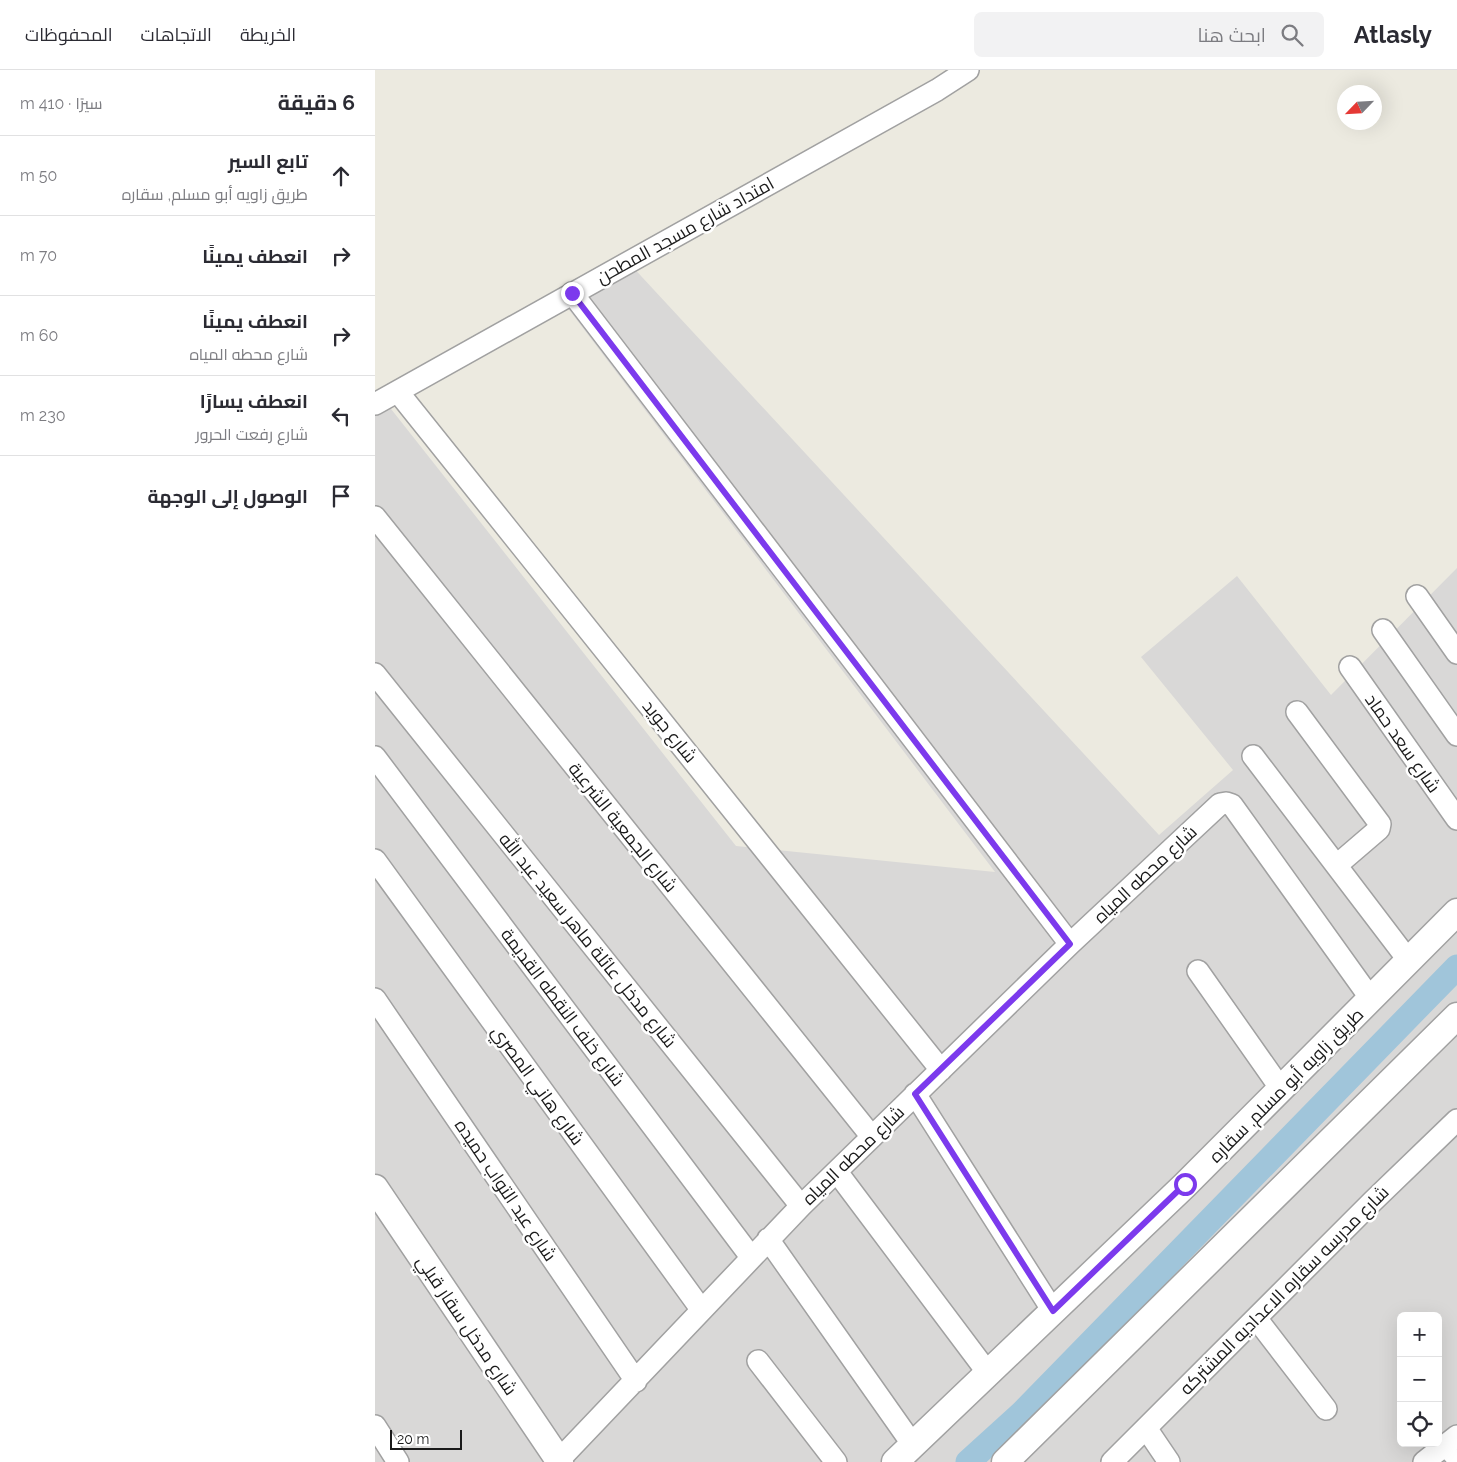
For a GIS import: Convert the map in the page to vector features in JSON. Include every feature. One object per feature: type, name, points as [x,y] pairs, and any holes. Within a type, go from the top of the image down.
[{"type":"street","name":"امتداد شارع مسجد المطحن","points":[[375,404],[928,95],[968,70]]},
{"type":"street","points":[[572,293],[1070,944]]},
{"type":"street","name":"شارع جويد","points":[[398,392],[941,1070]]},
{"type":"street","name":"شارع الجمعية الشرعية","points":[[375,517],[872,1137]]},
{"type":"street","points":[[1417,596],[1457,653]]},
{"type":"street","points":[[1383,630],[1457,735]]},
{"type":"street","name":"شارع سعد حماد","points":[[1350,667],[1457,819]]},
{"type":"street","name":"شارع مدخل عائلة ماهر سعيد عبد الله","points":[[375,674],[801,1206]]},
{"type":"street","points":[[1297,712],[1380,824],[1379,829],[1337,865]]},
{"type":"street","points":[[1253,756],[1409,961]]},
{"type":"street","name":"شارع خلف النقطه القديمة","points":[[375,758],[751,1257]]},
{"type":"street","name":"شارع محطه المياه","points":[[559,1461],[636,1381],[701,1309],[801,1206],[1070,944],[1220,804],[1232,805],[1371,999]]},
{"type":"street","name":"شارع هاني المصري","points":[[375,860],[701,1309]]},
{"type":"street","name":"طريق زاويه أبو مسلم, سقاره","points":[[904,1453],[1178,1191],[1457,912]]},
{"type":"street","points":[[1198,971],[1281,1089]]},
{"type":"street","name":"شارع عبد التواب حميده","points":[[375,999],[636,1381]]},
{"type":"street","points":[[1005,1462],[1457,1016]]},
{"type":"street","points":[[915,1094],[1053,1311]]},
{"type":"street","name":"شارع مدرسه سقاره الاعداديه المشتركه","points":[[1112,1462],[1457,1120]]},
{"type":"street","points":[[837,1172],[988,1373]]},
{"type":"street","name":"شارع مدخل سقار قبلي","points":[[375,1188],[559,1461]]},
{"type":"street","points":[[768,1239],[904,1453]]},
{"type":"street","points":[[1256,1318],[1326,1409]]},
{"type":"street","points":[[758,1361],[836,1462]]},
{"type":"street","points":[[375,1426],[398,1462]]},
{"type":"street","points":[[1146,1428],[1169,1462]]},
{"type":"street","points":[[1424,1462],[1453,1446]]},
{"type":"shaded area","points":[[629,263],[1159,835],[1233,770],[1141,657],[1237,576],[1331,695],[1457,568],[1457,1462],[375,1462],[375,396],[380,395],[736,846],[995,872],[567,307]]},
{"type":"waterway","points":[[968,1462],[1022,1413],[1457,967]]},
{"type":"route","points":[[572,293],[1070,944],[915,1094],[1053,1311],[1185,1184]]}]
